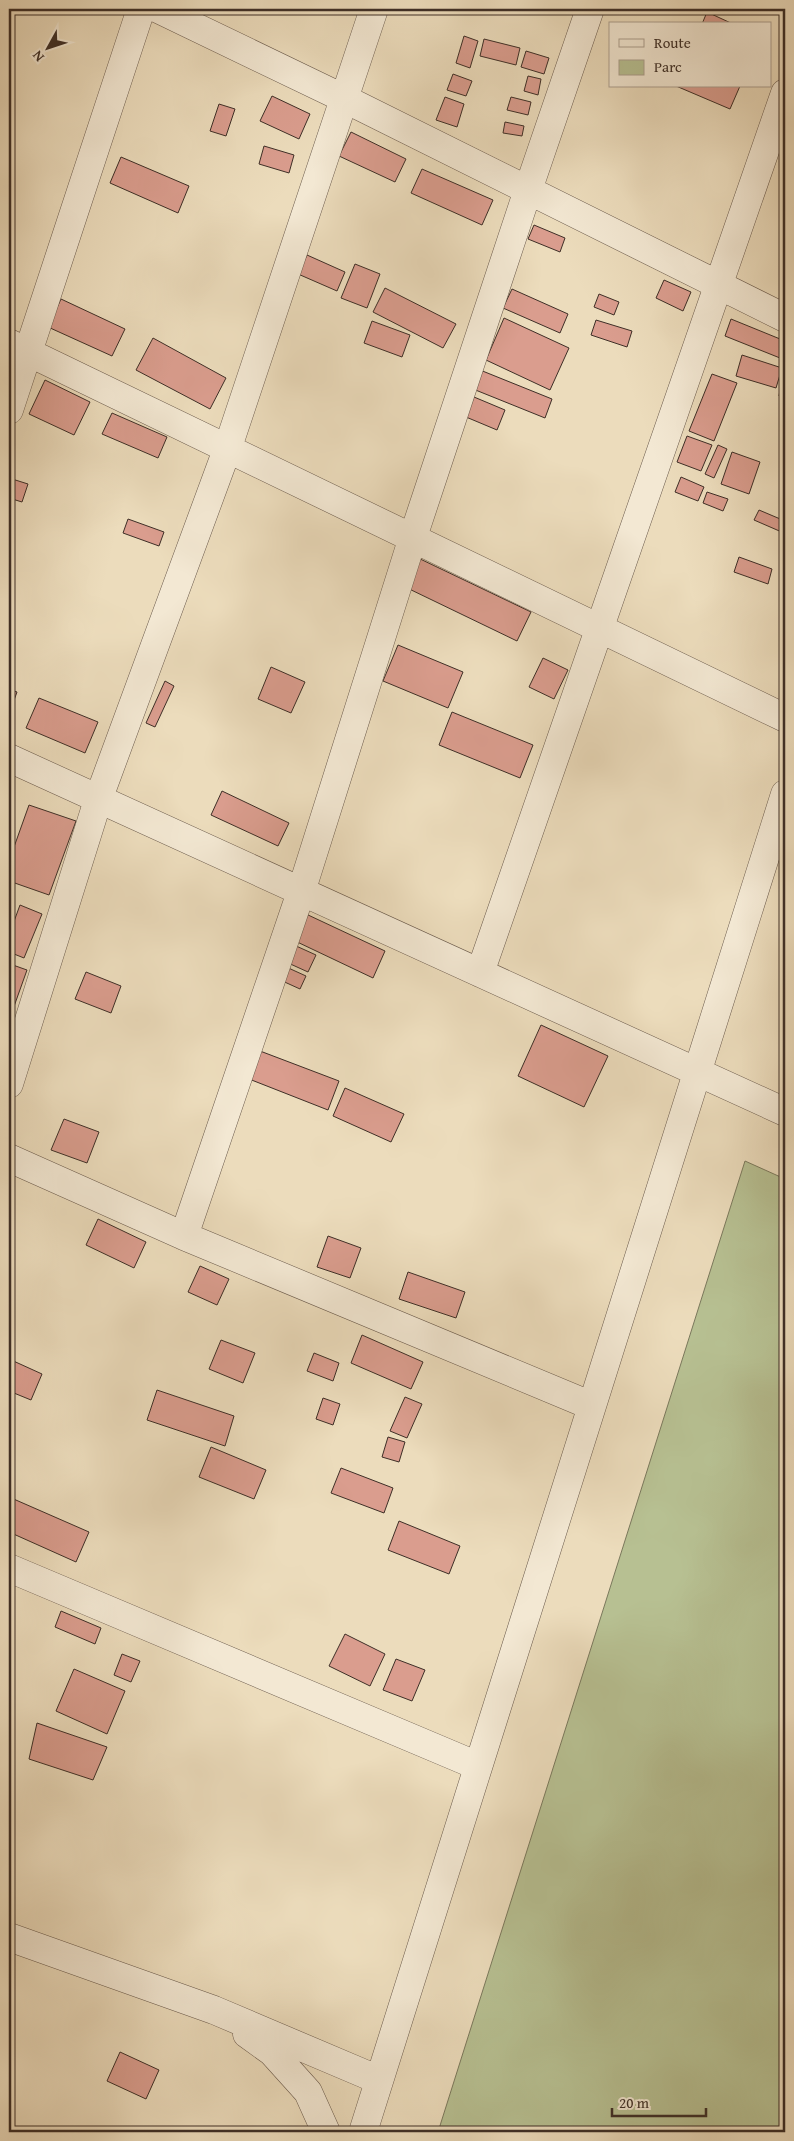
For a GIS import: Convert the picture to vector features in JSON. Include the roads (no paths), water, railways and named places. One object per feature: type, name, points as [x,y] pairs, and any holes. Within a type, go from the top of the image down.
[{"type":"street","points":[[9,410],[19,348],[141,9]]},
{"type":"street","points":[[158,9],[343,98],[785,318]]},
{"type":"street","points":[[9,1084],[98,800],[228,447],[374,9]]},
{"type":"street","points":[[184,1236],[300,892],[413,537],[590,9]]},
{"type":"street","points":[[480,973],[785,93]]},
{"type":"street","points":[[19,348],[228,447],[785,718]]},
{"type":"street","points":[[9,758],[785,1112]]},
{"type":"street","points":[[363,2132],[785,794]]},
{"type":"street","points":[[9,1158],[184,1236],[592,1406]]},
{"type":"street","points":[[9,1568],[478,1766]]},
{"type":"street","points":[[9,1937],[214,2010],[379,2080]]},
{"type":"street","points":[[214,2010],[272,2052],[308,2092],[326,2132]]}]
